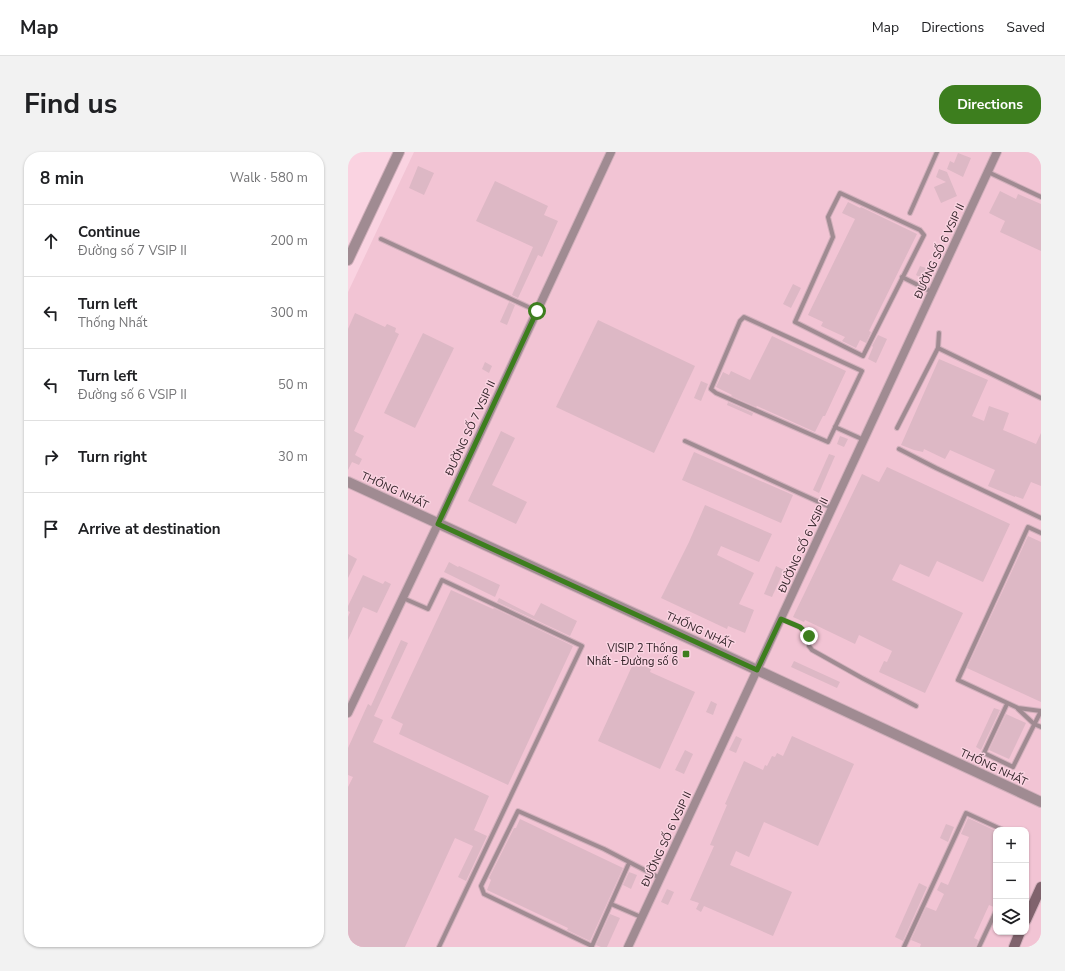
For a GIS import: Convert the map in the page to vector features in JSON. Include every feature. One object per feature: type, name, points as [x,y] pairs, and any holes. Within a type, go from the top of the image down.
[{"type":"main road","points":[[1029,913],[1041,887]]},
{"type":"main road","points":[[1014,947],[1019,935]]},
{"type":"street","points":[[348,260],[399,152]]},
{"type":"street","name":"ĐƯỜNG SỐ 7 VSIP II","points":[[348,713],[438,524],[611,152]]},
{"type":"street","name":"ĐƯỜNG SỐ 6 VSIP II","points":[[628,947],[997,152]]},
{"type":"street","name":"THỐNG NHẤT","points":[[348,482],[1041,802]]},
{"type":"lane","points":[[910,213],[937,152]]},
{"type":"lane","points":[[988,172],[1041,197]]},
{"type":"lane","points":[[840,193],[920,230],[924,235],[902,277],[862,356],[795,322],[833,237],[828,217],[840,193]]},
{"type":"lane","points":[[381,239],[537,311]]},
{"type":"lane","points":[[902,277],[932,292]]},
{"type":"lane","points":[[744,317],[862,371],[835,427],[828,442],[716,393],[711,389],[740,321],[744,317]]},
{"type":"lane","points":[[897,428],[938,348],[939,333]]},
{"type":"lane","points":[[938,348],[1041,398]]},
{"type":"lane","points":[[835,427],[864,440]]},
{"type":"lane","points":[[685,441],[832,508]]},
{"type":"lane","points":[[900,449],[936,468],[1041,518]]},
{"type":"lane","points":[[1007,704],[984,753],[1012,766],[1041,711],[1018,708],[1007,704],[958,680],[1028,528],[1041,533]]},
{"type":"lane","points":[[403,598],[428,609],[442,580],[582,646],[439,947]]},
{"type":"lane","points":[[781,619],[800,627],[806,632],[809,636],[809,646],[812,650],[916,706]]},
{"type":"lane","points":[[1018,708],[1034,724],[1041,726]]},
{"type":"lane","points":[[629,863],[592,946],[484,894],[481,886],[518,811],[604,849],[660,878]]},
{"type":"lane","points":[[904,947],[966,813],[996,827]]},
{"type":"lane","points":[[611,904],[642,918]]},
{"type":"lane","points":[[979,947],[993,917]]},
{"type":"shaded area","points":[[414,152],[1041,152],[1041,947],[348,947],[348,292]]},
{"type":"building","points":[[958,153],[971,158],[963,177],[947,169],[950,161],[954,163]]},
{"type":"building","points":[[418,166],[434,173],[424,195],[409,188]]},
{"type":"building","points":[[939,169],[947,172],[957,196],[941,203],[934,187],[946,182],[936,177]]},
{"type":"building","points":[[495,181],[548,206],[544,215],[558,221],[542,257],[538,255],[518,298],[512,295],[533,247],[476,221]]},
{"type":"building","points":[[1000,191],[1016,199],[1018,194],[1041,204],[1041,251],[1000,232],[1005,221],[989,213]]},
{"type":"building","points":[[848,202],[917,234],[869,331],[871,332],[866,343],[860,340],[856,348],[842,341],[845,337],[821,326],[823,322],[808,315],[855,219],[842,213]]},
{"type":"building","points":[[920,266],[926,268],[921,278],[916,275]]},
{"type":"building","points":[[793,284],[801,288],[791,308],[783,304]]},
{"type":"building","points":[[509,302],[515,305],[507,325],[500,322]]},
{"type":"building","points":[[355,313],[385,327],[387,324],[396,328],[395,332],[399,334],[354,431],[364,436],[355,455],[362,459],[359,465],[352,462],[348,470],[348,329]]},
{"type":"building","points":[[598,320],[695,366],[654,453],[556,407]]},
{"type":"building","points":[[423,333],[454,348],[415,428],[384,413]]},
{"type":"building","points":[[878,335],[887,339],[876,363],[868,359],[873,347],[872,346]]},
{"type":"building","points":[[772,336],[846,371],[825,416],[823,416],[815,432],[731,396],[732,395],[716,387],[723,372],[729,375],[731,371],[750,380]]},
{"type":"building","points":[[939,359],[988,380],[972,416],[984,421],[989,406],[1009,413],[1003,430],[1036,444],[1041,433],[1041,486],[1031,482],[1023,499],[988,486],[995,470],[950,450],[945,459],[924,449],[923,452],[901,445]]},
{"type":"building","points":[[485,362],[492,366],[489,373],[482,369]]},
{"type":"building","points":[[701,381],[708,384],[701,401],[694,398]]},
{"type":"building","points":[[728,402],[753,413],[752,416],[727,405]]},
{"type":"building","points":[[501,431],[515,438],[492,485],[527,502],[516,524],[468,501]]},
{"type":"building","points":[[840,436],[848,439],[844,447],[837,444]]},
{"type":"building","points":[[694,452],[793,495],[781,523],[682,480]]},
{"type":"building","points":[[829,454],[835,456],[819,493],[813,490]]},
{"type":"building","points":[[887,467],[1010,524],[983,582],[937,561],[929,577],[900,564],[892,580],[963,613],[925,693],[879,672],[884,661],[887,662],[892,651],[859,635],[855,644],[805,620],[804,622],[793,617],[862,474],[879,482]]},
{"type":"building","points":[[705,505],[772,534],[759,562],[721,546],[717,555],[754,573],[739,604],[754,610],[745,633],[728,626],[727,629],[661,598],[689,542]]},
{"type":"building","points":[[1028,536],[1041,542],[1041,702],[967,668]]},
{"type":"building","points":[[348,554],[357,559],[348,578]]},
{"type":"building","points":[[449,562],[500,585],[495,597],[444,572]]},
{"type":"building","points":[[776,566],[784,570],[772,597],[764,594]]},
{"type":"building","points":[[363,575],[383,584],[385,581],[391,584],[377,613],[363,607],[348,640],[348,617],[350,612],[348,611],[348,606]]},
{"type":"building","points":[[451,590],[493,609],[494,608],[573,646],[508,785],[399,734],[403,724],[391,718]]},
{"type":"building","points":[[499,598],[534,616],[541,603],[577,621],[570,636],[497,602]]},
{"type":"building","points":[[401,640],[408,643],[374,716],[383,720],[373,742],[489,796],[474,830],[487,836],[466,881],[458,877],[473,846],[455,838],[405,947],[348,947],[348,787],[353,777],[348,775],[348,748],[368,704],[371,706]]},
{"type":"building","points":[[794,661],[840,682],[837,688],[791,667]]},
{"type":"building","points":[[633,664],[639,667],[641,664],[651,669],[650,672],[695,692],[660,769],[598,741]]},
{"type":"building","points":[[711,701],[717,704],[713,715],[706,712]]},
{"type":"building","points":[[994,708],[1000,710],[981,750],[976,747]]},
{"type":"building","points":[[1006,714],[1026,723],[1009,759],[989,750]]},
{"type":"building","points":[[736,736],[742,739],[736,753],[729,750]]},
{"type":"building","points":[[792,736],[854,764],[818,846],[764,822],[749,857],[736,851],[730,865],[792,892],[773,936],[704,906],[701,912],[696,909],[699,903],[690,900],[714,846],[710,845],[727,805],[725,804],[744,761],[763,770],[765,765],[767,766],[772,756],[775,757],[777,753],[783,756]]},
{"type":"building","points":[[685,750],[693,754],[684,774],[675,770]]},
{"type":"building","points":[[968,818],[993,830],[993,907],[989,905],[974,938],[978,940],[976,947],[920,947],[921,944],[911,940],[926,907],[936,911],[944,894],[937,890],[941,882],[948,885],[969,837],[961,834]]},
{"type":"building","points":[[520,819],[623,868],[590,941],[567,930],[568,928],[487,890],[491,880],[489,878]]},
{"type":"building","points":[[946,824],[954,827],[948,842],[940,838]]},
{"type":"building","points":[[629,872],[637,875],[631,889],[623,885]]},
{"type":"building","points":[[919,883],[927,887],[903,941],[895,937]]},
{"type":"building","points":[[667,889],[674,892],[668,905],[661,902]]},
{"type":"building","points":[[610,914],[620,918],[607,947],[601,947],[596,945]]},
{"type":"place","name":"VISIP 2 Thống Nhất - Đường số 6","points":[[686,654]]},
{"type":"route","points":[[537,311],[438,524],[757,670],[781,619],[800,627],[809,636]]}]
